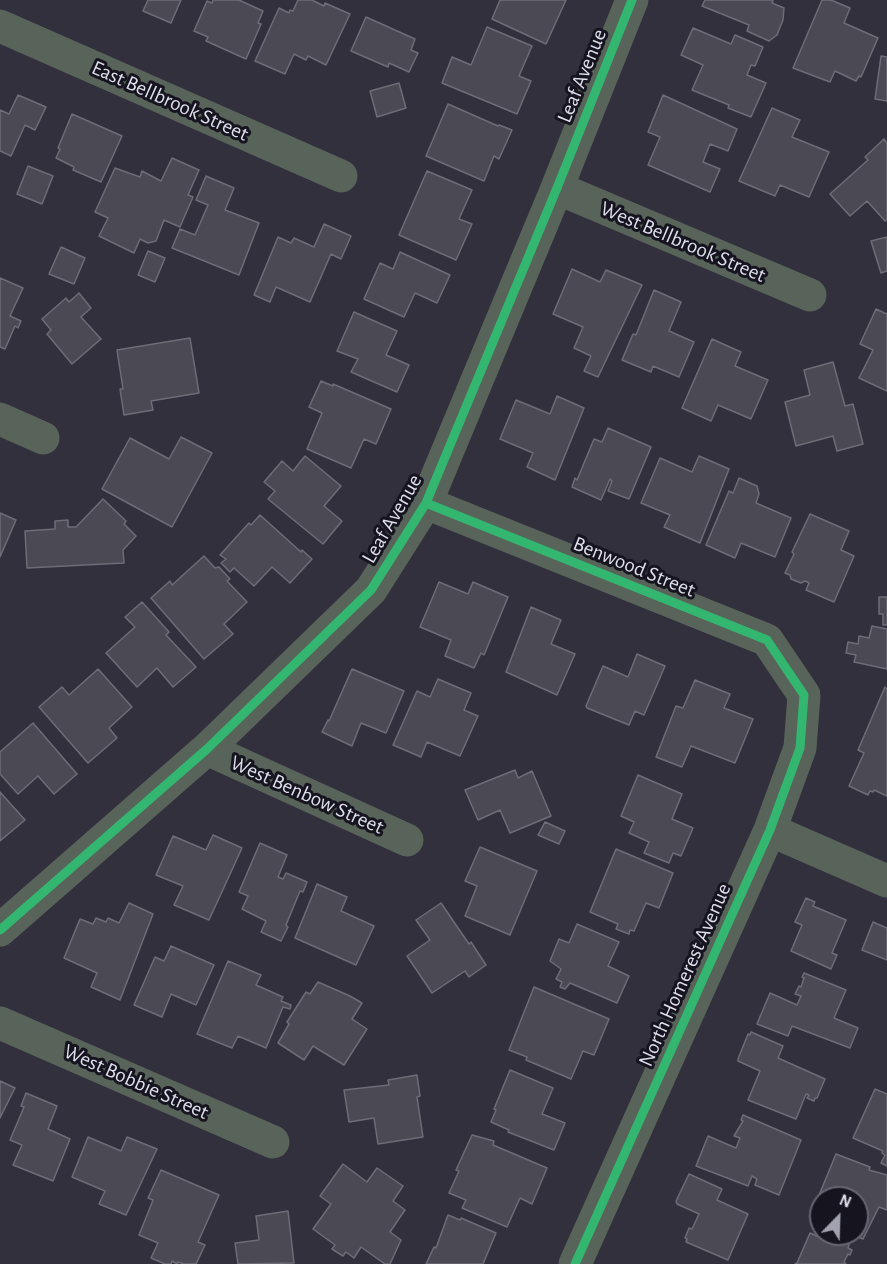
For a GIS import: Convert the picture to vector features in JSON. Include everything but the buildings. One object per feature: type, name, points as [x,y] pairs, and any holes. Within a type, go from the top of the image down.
[{"type":"street","name":"Leaf Avenue","points":[[0,930],[207,749],[371,590],[426,503],[557,188],[632,0]]},
{"type":"street","name":"East Bellbrook Street","points":[[0,27],[341,176]]},
{"type":"street","name":"West Bellbrook Street","points":[[557,188],[810,295]]},
{"type":"street","points":[[0,419],[43,438]]},
{"type":"street","name":"Benwood Street","points":[[426,503],[767,640],[804,695]]},
{"type":"street","name":"North Homerest Avenue","points":[[575,1264],[770,830],[801,747],[804,695]]},
{"type":"street","name":"West Benbow Street","points":[[207,749],[407,840]]},
{"type":"street","points":[[770,830],[887,881]]},
{"type":"street","name":"West Bobbie Street","points":[[0,1023],[273,1142]]},
{"type":"cycle path","points":[[0,930],[207,749],[371,590],[426,503],[557,188],[632,0]]},
{"type":"cycle path","points":[[426,503],[767,640],[804,695],[800,748],[770,830],[575,1264]]}]
